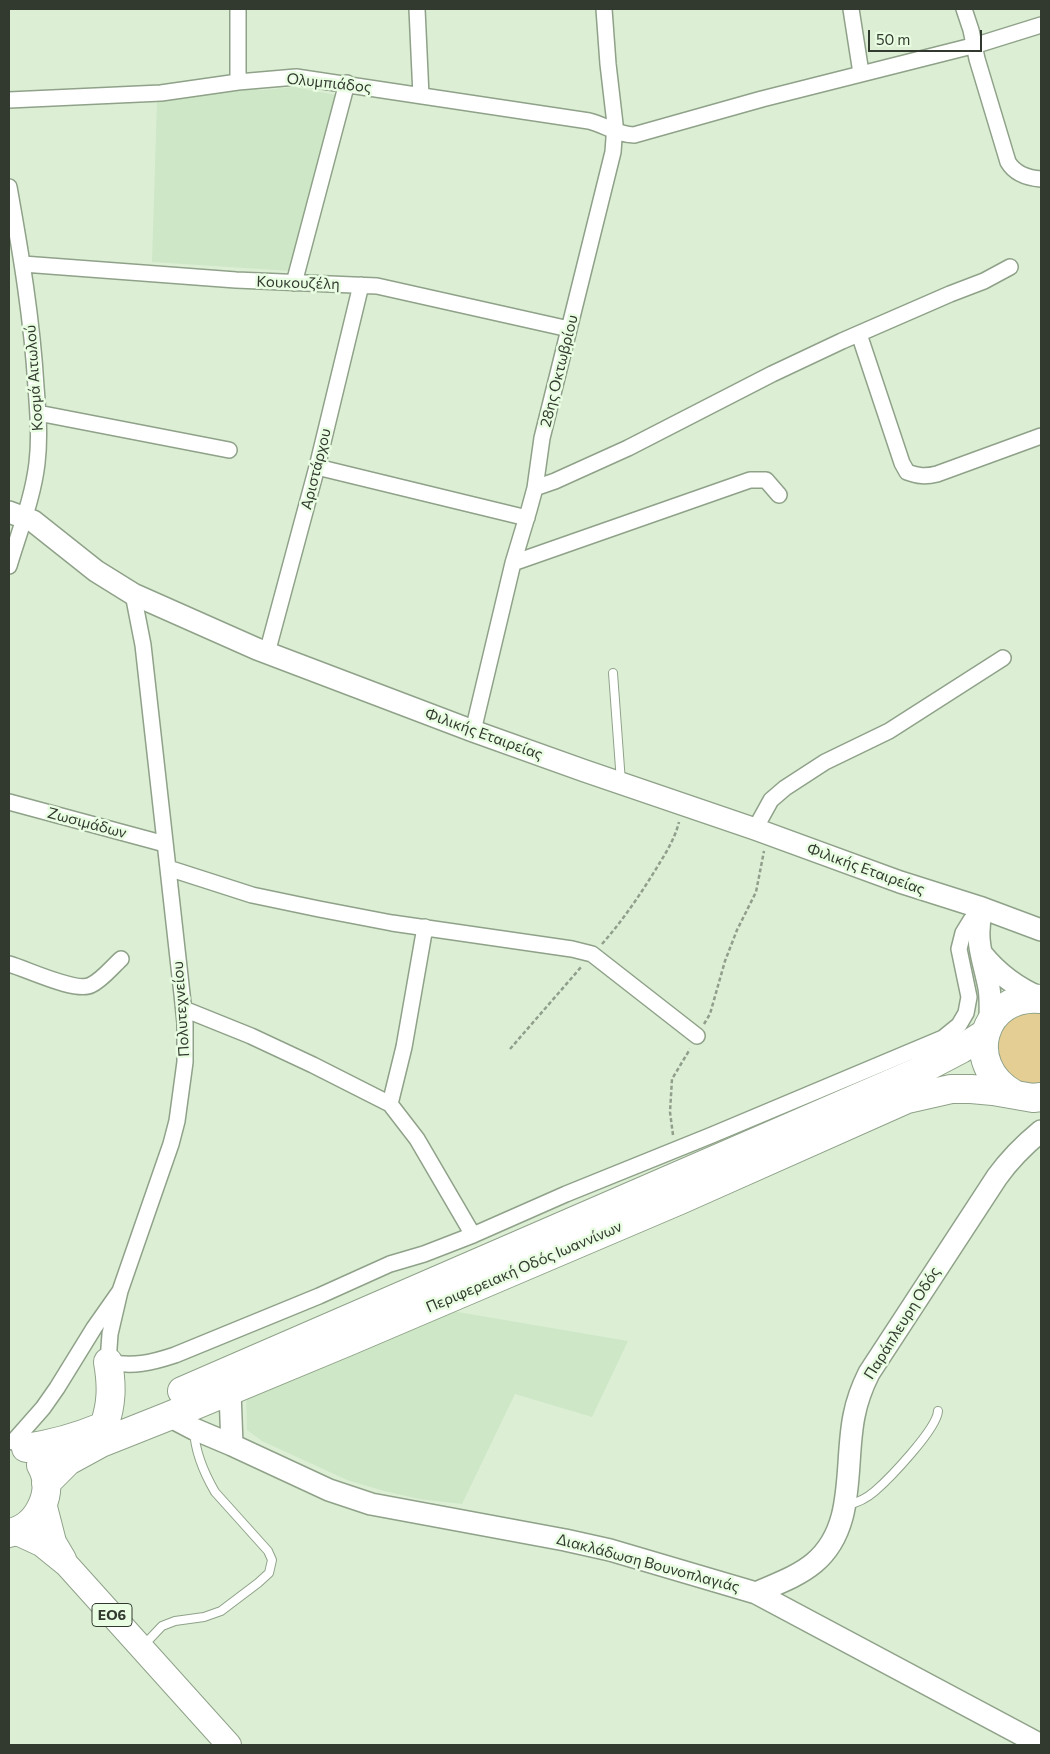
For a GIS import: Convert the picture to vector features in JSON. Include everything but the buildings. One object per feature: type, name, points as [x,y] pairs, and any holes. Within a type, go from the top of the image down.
[{"type":"highway","name":"Περιφερειακή Οδός Ιωαννίνων","points":[[16,1444],[48,1445],[104,1426],[917,1072],[961,1050],[988,1028],[996,1015],[1013,1003],[1023,999],[1041,999]]},
{"type":"highway","points":[[988,1028],[984,1054],[990,1073],[1004,1089],[1014,1094]]},
{"type":"highway","name":"Περιφερειακή Οδός Ιωαννίνων","points":[[12,1532],[32,1521],[45,1493],[68,1461],[83,1451],[230,1392],[680,1200],[907,1099],[951,1089],[971,1089],[1014,1094],[1023,1097],[1041,1097]]},
{"type":"highway","points":[[104,1426],[112,1396],[112,1381],[108,1362]]},
{"type":"highway","name":"ΕΟ6","points":[[16,1444],[36,1458],[43,1470],[45,1493]]},
{"type":"main road","name":"ΕΟ6","points":[[45,1493],[54,1542],[67,1565]]},
{"type":"main road","name":"ΕΟ6","points":[[12,1532],[41,1544],[67,1565],[229,1745]]},
{"type":"street","points":[[238,9],[238,82]]},
{"type":"street","points":[[417,9],[421,96]]},
{"type":"street","name":"28ης Οκτωβρίου","points":[[473,731],[514,563],[535,488],[542,438],[613,152],[615,132],[604,9]]},
{"type":"street","points":[[853,9],[861,74]]},
{"type":"street","points":[[964,9],[977,59],[1010,165],[1017,172],[1025,176],[1041,179]]},
{"type":"street","name":"Ολυμπιάδος","points":[[9,100],[161,93],[238,82],[296,77],[347,83],[589,121],[603,125],[615,132],[628,135],[641,134],[762,98],[974,46],[1041,25]]},
{"type":"street","points":[[294,283],[347,83]]},
{"type":"street","name":"Κοσμά Αιτωλού","points":[[9,187],[23,264],[33,339],[38,413],[37,463],[16,515],[9,566]]},
{"type":"street","name":"Κουκουζέλη","points":[[23,264],[294,283],[361,285],[394,289],[569,329]]},
{"type":"street","points":[[535,488],[628,448],[772,374],[950,294],[984,281],[1010,267]]},
{"type":"street","name":"Αριστάρχου","points":[[267,653],[317,467],[361,285]]},
{"type":"street","points":[[859,334],[902,463],[907,472],[918,476],[937,474],[1041,436]]},
{"type":"street","points":[[38,413],[229,450]]},
{"type":"street","points":[[317,467],[527,518]]},
{"type":"street","points":[[514,563],[750,480],[766,480],[779,495]]},
{"type":"street","name":"Φιλικής Εταιρείας","points":[[16,515],[39,526],[96,571],[133,594],[267,653],[473,731],[684,804],[900,882],[982,908]]},
{"type":"street","name":"Πολυτεχνείου","points":[[16,1444],[57,1388],[94,1328],[120,1292],[171,1144],[182,1094],[185,1062],[184,1009],[144,645],[133,594]]},
{"type":"street","points":[[760,831],[771,800],[785,788],[826,762],[889,731],[1003,658]]},
{"type":"street","name":"Ζωσιμάδων","points":[[9,802],[165,844]]},
{"type":"street","points":[[168,868],[252,894],[328,911],[572,949],[592,954],[698,1036]]},
{"type":"street","points":[[982,908],[1041,930]]},
{"type":"street","points":[[982,908],[978,923],[978,938],[989,990],[988,1028]]},
{"type":"street","points":[[120,1292],[110,1334],[108,1362],[133,1365],[151,1363],[319,1296],[390,1264],[424,1254],[473,1235],[557,1197],[943,1038],[959,1025],[966,1013],[969,997],[959,949],[963,933],[982,908]]},
{"type":"street","points":[[390,1104],[404,1047],[425,927]]},
{"type":"street","points":[[981,952],[1007,980],[1041,999]]},
{"type":"street","points":[[9,964],[69,986],[83,988],[93,985],[121,959]]},
{"type":"street","points":[[184,1009],[252,1036],[313,1064],[390,1104],[417,1139],[473,1235]]},
{"type":"street","name":"Παράπλευρη Οδός","points":[[756,1593],[783,1582],[815,1562],[837,1532],[845,1506],[854,1416],[858,1399],[869,1373],[997,1177],[1011,1158],[1026,1143],[1041,1132]]},
{"type":"street","points":[[230,1392],[232,1445]]},
{"type":"street","name":"Διακλάδωση Βουνοπλαγιάς","points":[[169,1416],[329,1490],[371,1504],[610,1550],[756,1593],[1020,1738],[1041,1745]]},
{"type":"lane","points":[[613,674],[622,784]]},
{"type":"lane","points":[[845,1506],[868,1496],[882,1484],[930,1430],[936,1420],[938,1411]]},
{"type":"lane","points":[[141,1647],[162,1626],[175,1621],[204,1617],[221,1611],[258,1584],[269,1573],[272,1560],[268,1551],[215,1492],[210,1483],[196,1453],[194,1429]]},
{"type":"path","points":[[510,1049],[621,922],[646,886],[676,833],[684,804]]},
{"type":"path","points":[[677,1149],[672,1133],[670,1112],[672,1079],[710,1014],[725,961],[745,911],[756,892],[763,861],[760,831]]},
{"type":"shaded area","points":[[294,87],[336,95],[290,271],[152,262],[157,101],[241,89],[264,90]]},
{"type":"shaded area","points":[[1041,1009],[1041,1090],[1017,1088],[992,1048],[1011,1015]]},
{"type":"shaded area","points":[[446,1310],[628,1341],[592,1417],[515,1394],[462,1504],[419,1499],[347,1480],[262,1441],[247,1430],[246,1393]]}]
